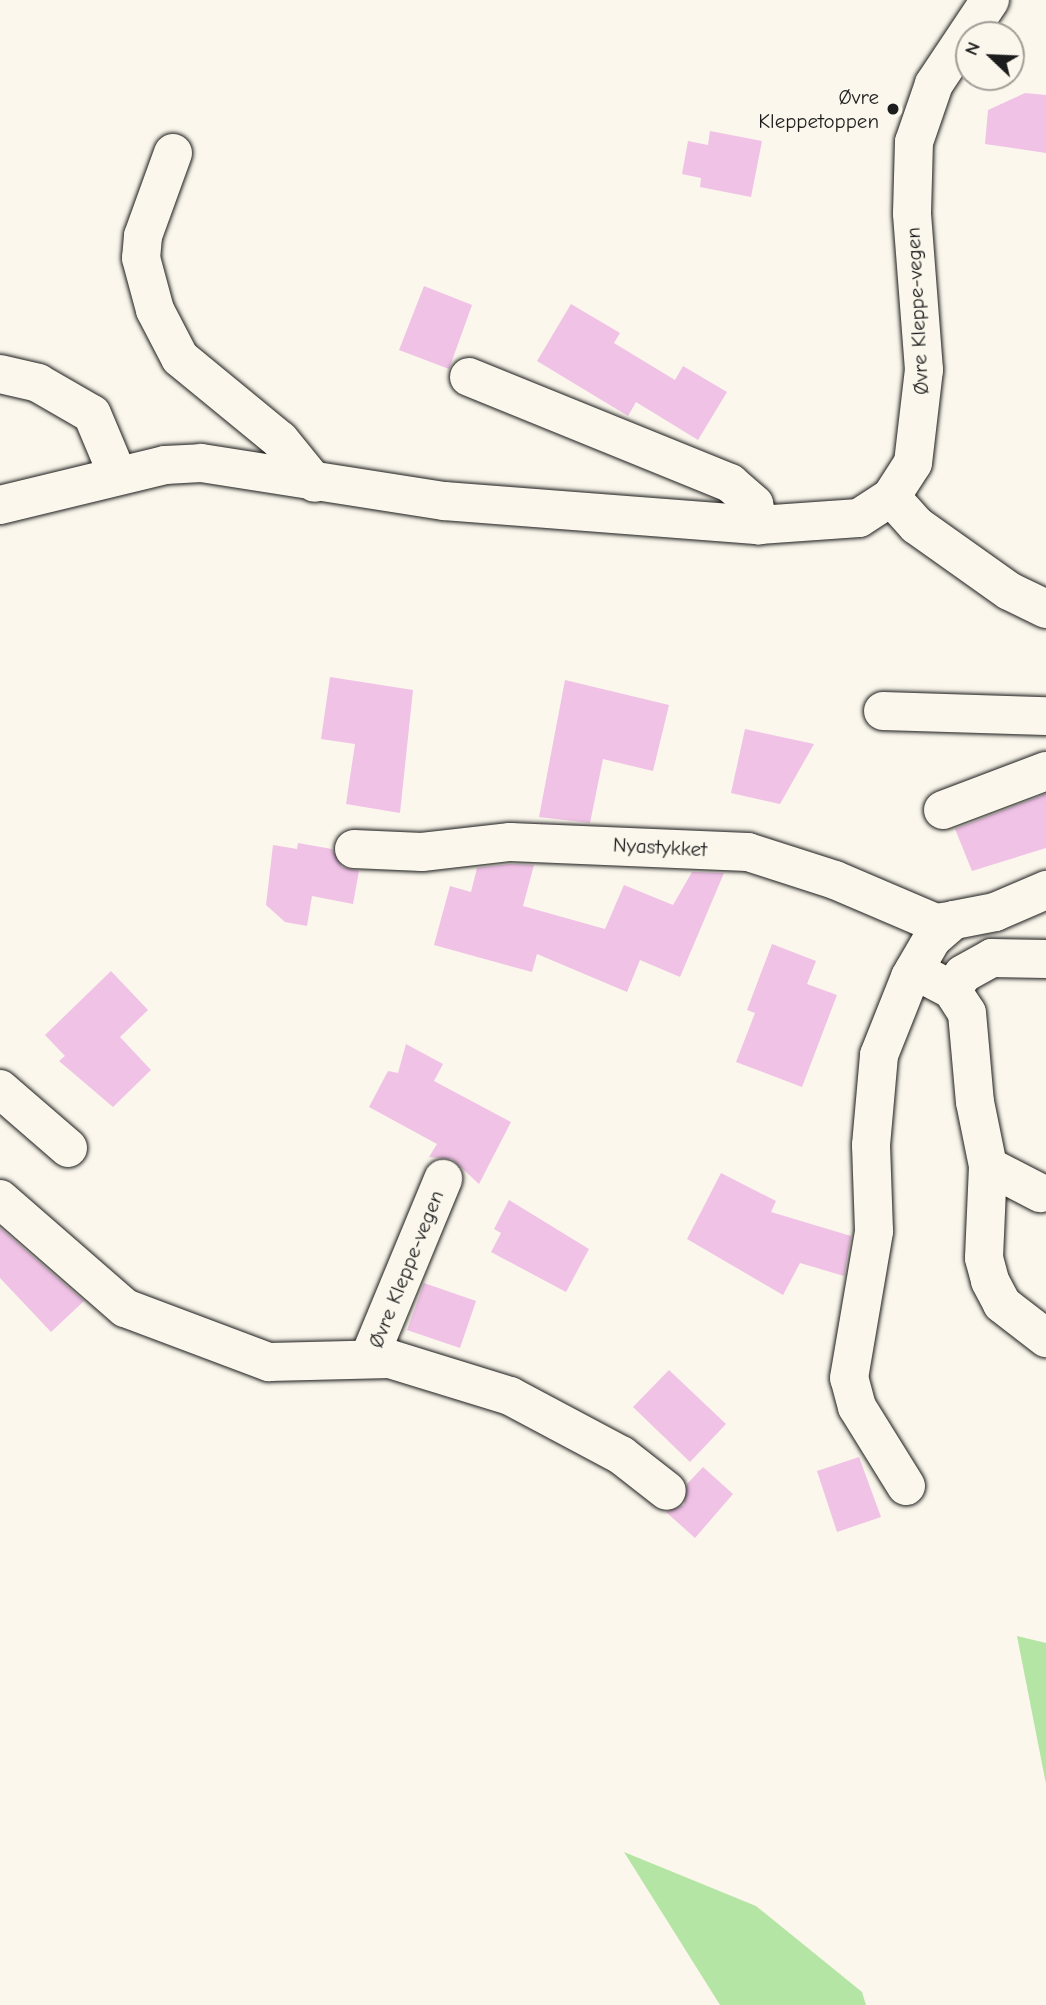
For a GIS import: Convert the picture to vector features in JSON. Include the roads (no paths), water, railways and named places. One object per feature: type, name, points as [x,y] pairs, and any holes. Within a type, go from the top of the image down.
[{"type":"street","name":"Øvre Kleppe-vegen","points":[[0,505],[118,476],[201,463],[315,483],[444,501],[760,525],[859,518],[891,497],[913,463],[922,414],[924,370],[912,213],[914,142],[934,84],[990,0]]},
{"type":"street","points":[[173,153],[149,216],[141,258],[166,335],[180,358],[280,440],[315,483]]},
{"type":"street","points":[[0,374],[38,383],[92,414],[118,476]]},
{"type":"street","points":[[468,377],[730,483],[754,504],[760,525]]},
{"type":"street","points":[[891,497],[936,539],[1046,609]]},
{"type":"street","points":[[883,710],[1046,716]]},
{"type":"street","points":[[943,810],[1046,771]]},
{"type":"street","name":"Nyastykket","points":[[354,849],[422,852],[510,842],[748,852],[835,880],[936,923],[995,912],[1046,890]]},
{"type":"street","points":[[906,1486],[857,1407],[849,1378],[874,1231],[871,1145],[879,1055],[914,970],[932,939],[954,920]]},
{"type":"street","points":[[952,990],[963,974],[992,958],[1046,959]]},
{"type":"street","points":[[914,970],[952,990],[970,1028],[975,1102],[988,1166],[984,1258],[990,1281],[1003,1304],[1046,1338]]},
{"type":"street","points":[[0,1089],[68,1148]]},
{"type":"street","points":[[988,1166],[1040,1193]]},
{"type":"street","name":"Øvre Kleppe-vegen","points":[[369,1358],[443,1179]]},
{"type":"street","name":"Øvre Kleppe-vegen","points":[[0,1199],[125,1308],[269,1362],[330,1364],[369,1358],[417,1366],[543,1409],[621,1455],[667,1491]]},
{"type":"place","name":"Øvre Kleppetoppen","points":[[893,109]]}]
